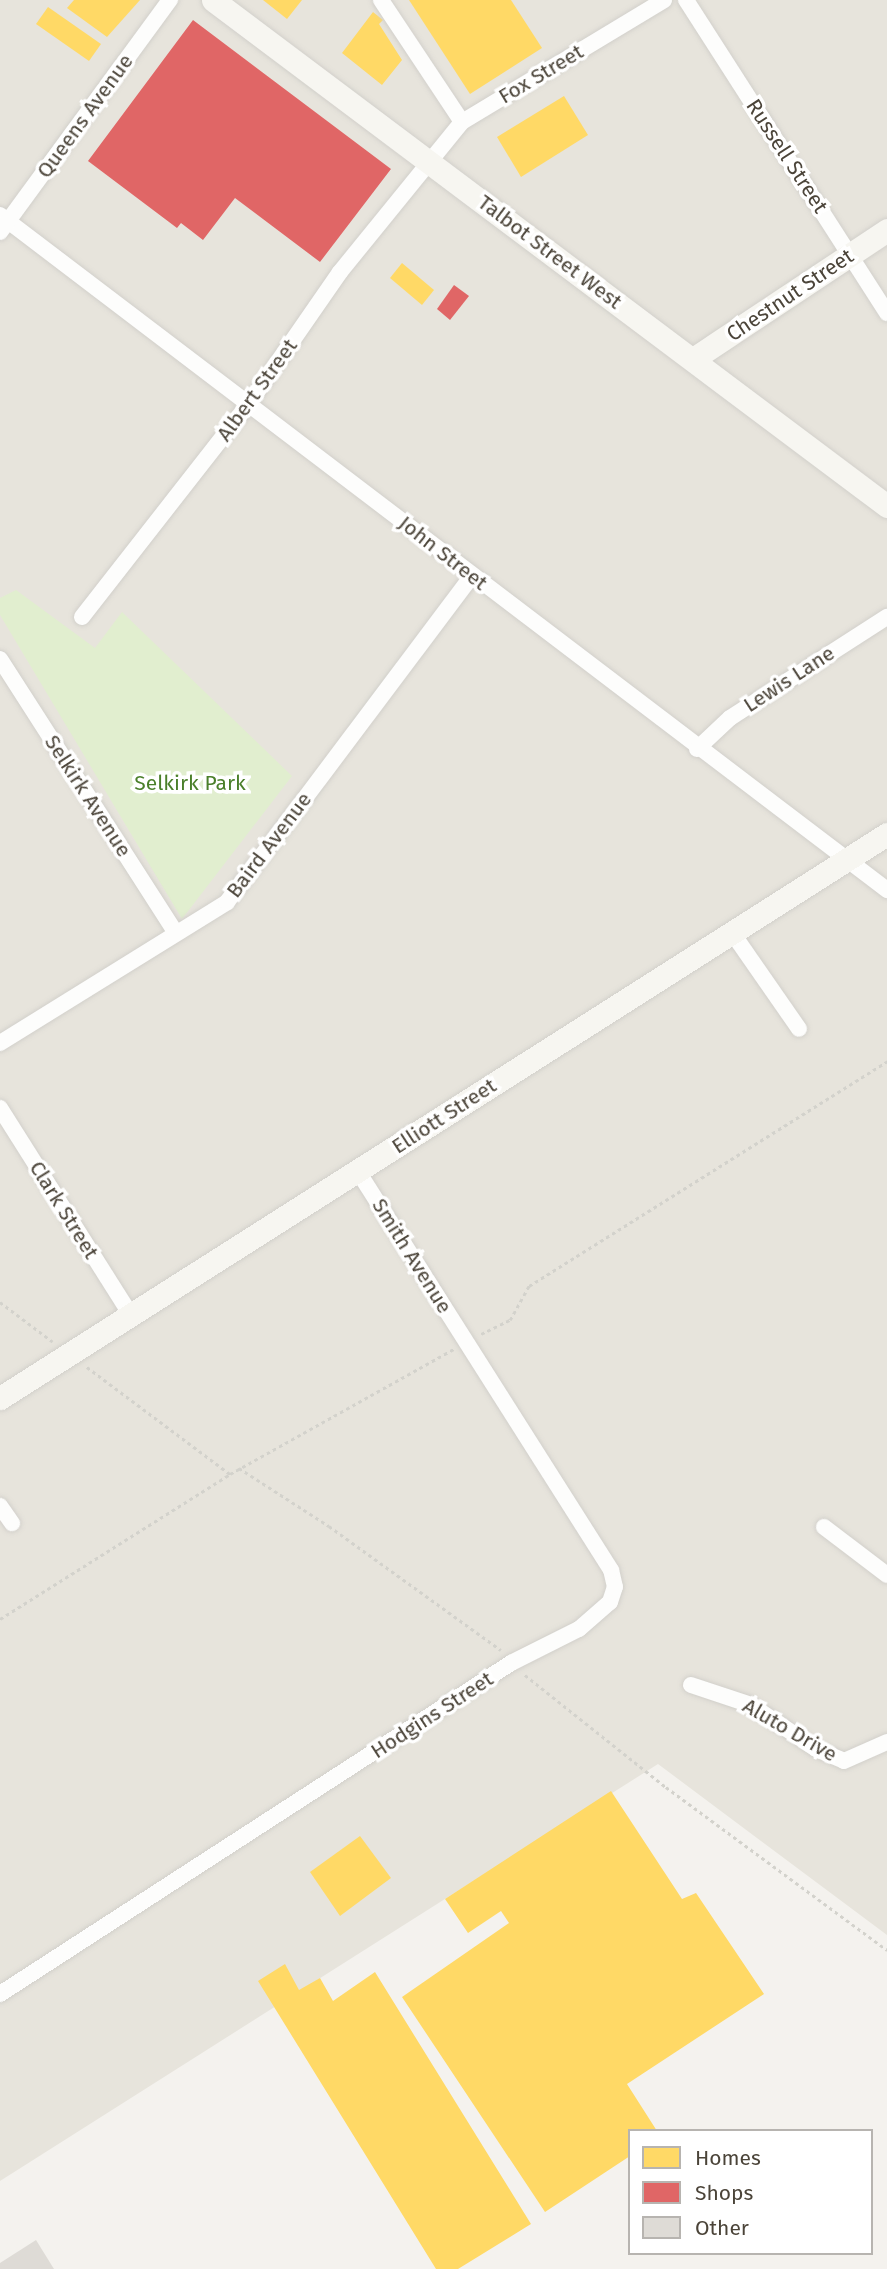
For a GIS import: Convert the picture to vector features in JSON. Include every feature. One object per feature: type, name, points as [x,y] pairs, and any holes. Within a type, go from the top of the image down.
[{"type":"street","name":"Queens Avenue","points":[[3,223],[170,0]]},
{"type":"street","name":"Talbot Street West","points":[[213,0],[887,506]]},
{"type":"street","points":[[381,0],[462,122]]},
{"type":"street","name":"Fox Street","points":[[429,161],[462,122],[664,0]]},
{"type":"street","name":"Russell Street","points":[[686,0],[887,313]]},
{"type":"street","name":"Albert Street","points":[[82,617],[250,402],[340,272],[429,161]]},
{"type":"street","name":"John Street","points":[[3,223],[250,402],[472,576],[887,890]]},
{"type":"street","name":"Chestnut Street","points":[[693,359],[887,230]]},
{"type":"street","name":"Baird Avenue","points":[[0,1043],[227,902],[472,576]]},
{"type":"street","name":"Lewis Lane","points":[[698,749],[730,718],[887,617]]},
{"type":"street","name":"Selkirk Avenue","points":[[0,659],[176,933]]},
{"type":"street","name":"Elliott Street","points":[[0,1398],[129,1312],[358,1171],[887,834]]},
{"type":"street","points":[[731,931],[800,1029]]},
{"type":"street","name":"Clark Street","points":[[0,1108],[129,1312]]},
{"type":"street","name":"Smith Avenue","points":[[358,1171],[466,1342]]},
{"type":"street","name":"Hodgins Street","points":[[0,1994],[510,1663],[579,1629],[610,1602],[615,1587],[611,1570],[466,1342]]},
{"type":"street","points":[[0,1506],[12,1523]]},
{"type":"street","points":[[824,1527],[887,1576]]},
{"type":"street","name":"Aluto Drive","points":[[691,1685],[751,1705],[836,1759],[859,1758],[887,1742]]},
{"type":"path","points":[[0,1619],[239,1468],[466,1342],[510,1321],[529,1286],[887,1062]]},
{"type":"path","points":[[0,1302],[230,1474]]},
{"type":"path","points":[[239,1468],[501,1650],[510,1663],[666,1787],[887,1950]]},
{"type":"shaded area","points":[[0,0],[887,0],[887,1935],[658,1764],[0,2181]]},
{"type":"green space","name":"Selkirk Park","points":[[16,590],[95,648],[122,612],[292,776],[182,919],[0,615],[0,598]]},
{"type":"building: Homes","points":[[74,0],[140,0],[107,37],[67,8]]},
{"type":"building: Homes","points":[[263,0],[302,0],[287,19]]},
{"type":"building: Homes","points":[[409,0],[511,0],[542,48],[470,94]]},
{"type":"building: Homes","points":[[48,7],[101,44],[89,61],[36,24]]},
{"type":"building: Homes","points":[[373,12],[383,20],[379,24],[402,60],[382,85],[342,53]]},
{"type":"building: Homes","points":[[564,96],[588,135],[521,177],[497,137]]},
{"type":"building: Homes","points":[[402,263],[434,290],[422,305],[390,278]]},
{"type":"building: Homes","points":[[611,1791],[682,1899],[696,1893],[764,1994],[627,2084],[656,2129],[628,2129],[628,2157],[545,2212],[402,1997],[509,1923],[501,1911],[468,1933],[445,1899]]},
{"type":"building: Homes","points":[[360,1836],[391,1878],[340,1916],[310,1872]]},
{"type":"building: Homes","points":[[285,1964],[299,1990],[320,1978],[333,2001],[375,1972],[531,2224],[458,2269],[436,2269],[258,1981]]},
{"type":"building: Shops","points":[[193,20],[391,169],[320,262],[235,198],[203,240],[181,223],[177,228],[88,161]]},
{"type":"building: Shops","points":[[454,285],[469,296],[450,320],[437,309]]},
{"type":"building: Other","points":[[36,2240],[54,2269],[0,2269],[0,2263]]}]
